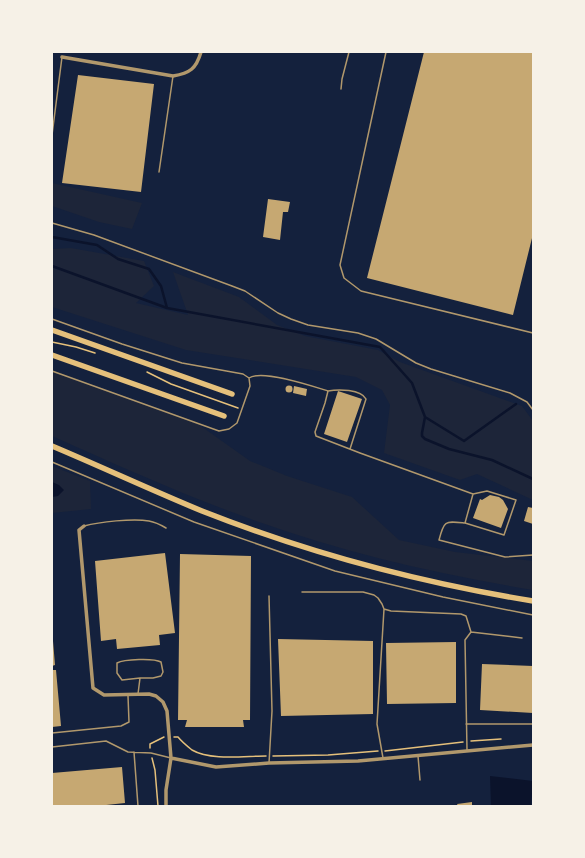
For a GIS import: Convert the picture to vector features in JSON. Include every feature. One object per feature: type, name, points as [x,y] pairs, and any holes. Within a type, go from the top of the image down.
[{"type":"highway","points":[[52,330],[232,394]]},
{"type":"highway","points":[[52,355],[224,416]]},
{"type":"highway","points":[[52,446],[202,511],[275,538],[342,558],[422,579],[468,590],[533,601]]},
{"type":"street","points":[[62,57],[173,76],[185,74],[196,66],[201,52]]},
{"type":"street","points":[[84,526],[79,530],[93,688],[104,695],[148,694],[156,696],[163,702],[167,711],[171,758],[166,790],[166,806]]},
{"type":"street","points":[[171,758],[216,767],[269,763],[351,761],[533,745]]},
{"type":"lane","points":[[341,89],[349,52]]},
{"type":"lane","points":[[386,52],[340,265],[344,278],[361,291],[533,333]]},
{"type":"lane","points":[[52,135],[62,57]]},
{"type":"lane","points":[[160,172],[173,76]]},
{"type":"lane","points":[[52,223],[94,235],[245,291],[278,313],[290,319],[308,325],[358,333],[376,339],[416,363],[510,393],[527,402],[533,410]]},
{"type":"lane","points":[[52,319],[122,344],[182,363],[243,374],[249,378],[250,386],[237,423],[229,429],[219,431],[52,371]]},
{"type":"lane","points":[[249,378],[255,375],[277,377],[328,391],[337,389],[362,394],[366,399],[350,449]]},
{"type":"lane","points":[[328,391],[316,436],[474,494],[487,491],[516,500],[504,535],[465,523],[448,521],[442,527],[439,540],[506,558],[533,555]]},
{"type":"lane","points":[[52,462],[194,522],[336,571],[442,598],[533,615]]},
{"type":"lane","points":[[465,523],[474,494]]},
{"type":"lane","points":[[84,526],[140,520],[151,521],[166,528]]},
{"type":"lane","points":[[302,592],[364,592],[374,595],[382,604],[384,609],[377,724],[383,751],[383,758]]},
{"type":"lane","points":[[268,596],[272,711],[269,763]]},
{"type":"lane","points":[[384,609],[391,611],[461,614],[466,616],[471,632]]},
{"type":"lane","points":[[471,632],[522,638]]},
{"type":"lane","points":[[467,752],[465,640],[471,632]]},
{"type":"lane","points":[[135,660],[157,660],[161,662],[161,676],[153,678],[140,678],[122,680],[118,673],[117,663],[120,661],[135,660]]},
{"type":"lane","points":[[138,694],[140,678]]},
{"type":"lane","points":[[52,733],[121,726],[129,722],[128,695]]},
{"type":"lane","points":[[466,724],[533,724]]},
{"type":"lane","points":[[52,747],[106,741],[128,752],[151,753],[171,758]]},
{"type":"lane","points":[[134,752],[138,806]]},
{"type":"lane","points":[[418,756],[420,780]]},
{"type":"path","points":[[52,342],[76,347]]},
{"type":"path","points":[[146,370],[171,384],[242,409]]},
{"type":"path","points":[[158,806],[155,770],[150,744],[162,737],[178,737],[192,750],[212,756],[328,755],[501,739]]},
{"type":"shaded area","points":[[52,183],[142,203],[132,229],[99,222],[52,206]]},
{"type":"shaded area","points":[[71,248],[144,261],[154,286],[136,303],[188,315],[173,272],[239,297],[277,325],[305,336],[378,350],[400,362],[522,406],[533,421],[533,500],[477,474],[460,480],[384,453],[390,405],[382,390],[356,377],[186,350],[52,307],[52,249]]},
{"type":"shaded area","points":[[52,371],[198,424],[250,461],[287,476],[352,497],[399,540],[455,552],[533,561],[533,590],[461,577],[389,561],[353,552],[283,530],[223,509],[52,436]]},
{"type":"shaded area","points":[[52,466],[90,481],[91,509],[52,513]]},
{"type":"shaded area","points":[[52,482],[59,485],[64,490],[58,496],[52,497]]},
{"type":"shaded area","points":[[490,776],[533,781],[531,806],[491,806]]},
{"type":"building","points":[[424,52],[533,52],[533,234],[513,315],[367,278]]},
{"type":"building","points":[[78,75],[154,84],[141,192],[62,183]]},
{"type":"building","points":[[268,199],[290,202],[288,212],[283,212],[280,240],[263,237]]},
{"type":"building","points":[[289,386],[292,389],[289,392],[286,389]]},
{"type":"building","points":[[294,386],[307,389],[306,396],[293,393]]},
{"type":"building","points":[[338,391],[362,399],[347,442],[324,434]]},
{"type":"building","points":[[490,495],[499,497],[503,500],[508,509],[501,528],[473,518],[480,499],[482,500]]},
{"type":"building","points":[[528,507],[533,508],[533,524],[524,521]]},
{"type":"building","points":[[165,553],[175,633],[159,635],[160,645],[117,649],[116,639],[101,641],[95,561]]},
{"type":"building","points":[[180,554],[251,556],[250,720],[243,720],[244,727],[185,727],[187,720],[178,720]]},
{"type":"building","points":[[278,639],[373,641],[373,714],[281,716]]},
{"type":"building","points":[[52,641],[55,665],[52,666]]},
{"type":"building","points":[[456,642],[456,703],[387,704],[386,643]]},
{"type":"building","points":[[482,664],[533,666],[533,713],[480,710]]},
{"type":"building","points":[[52,670],[56,670],[61,726],[52,727]]},
{"type":"building","points":[[122,767],[125,803],[97,806],[52,806],[52,773]]},
{"type":"building","points":[[472,802],[472,806],[458,806],[457,804]]},
{"type":"waterway","points":[[52,237],[97,245],[118,259],[149,269],[161,286],[167,308]]},
{"type":"waterway","points":[[52,266],[167,308],[380,347],[412,383],[425,417],[422,433],[422,436],[425,439],[449,449],[492,460],[533,479]]},
{"type":"waterway","points":[[425,417],[464,441],[516,404]]}]
